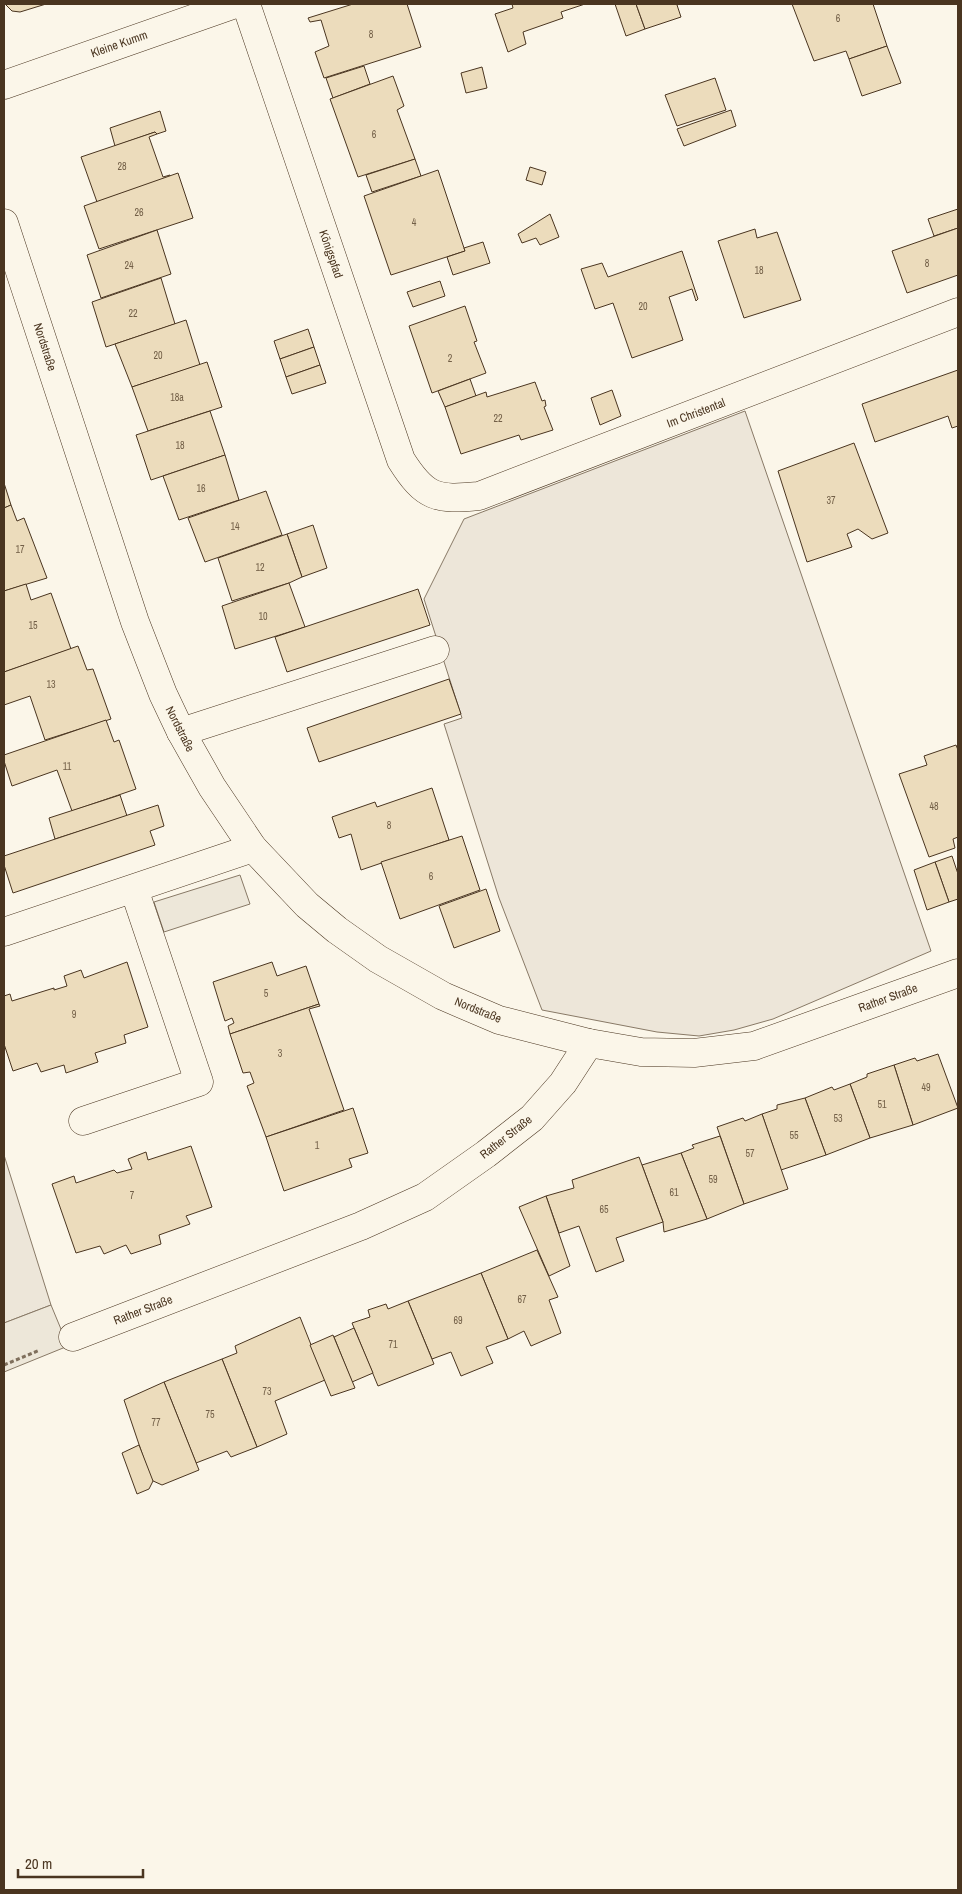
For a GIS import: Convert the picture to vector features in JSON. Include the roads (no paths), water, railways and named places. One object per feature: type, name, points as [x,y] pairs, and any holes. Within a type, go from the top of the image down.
[{"type":"street","name":"Kleine Kumm","points":[[4,85],[235,4]]},
{"type":"street","name":"Königspfad","points":[[246,4],[401,460],[414,480],[431,494]]},
{"type":"street","name":"Nordstraße","points":[[4,223],[135,622],[163,694],[181,732],[212,787],[253,848],[307,905],[337,930],[386,964],[443,996],[499,1020],[589,1043]]},
{"type":"street","name":"Im Christental","points":[[431,494],[451,499],[479,496],[958,312]]},
{"type":"street","points":[[181,732],[435,650]]},
{"type":"street","points":[[4,932],[253,848]]},
{"type":"street","points":[[82,1121],[199,1082],[134,889]]},
{"type":"street","name":"Rather Straße","points":[[73,1337],[361,1226],[425,1196],[486,1154],[532,1118],[563,1083],[589,1043],[650,1052],[694,1053],[754,1046],[958,973]]}]
